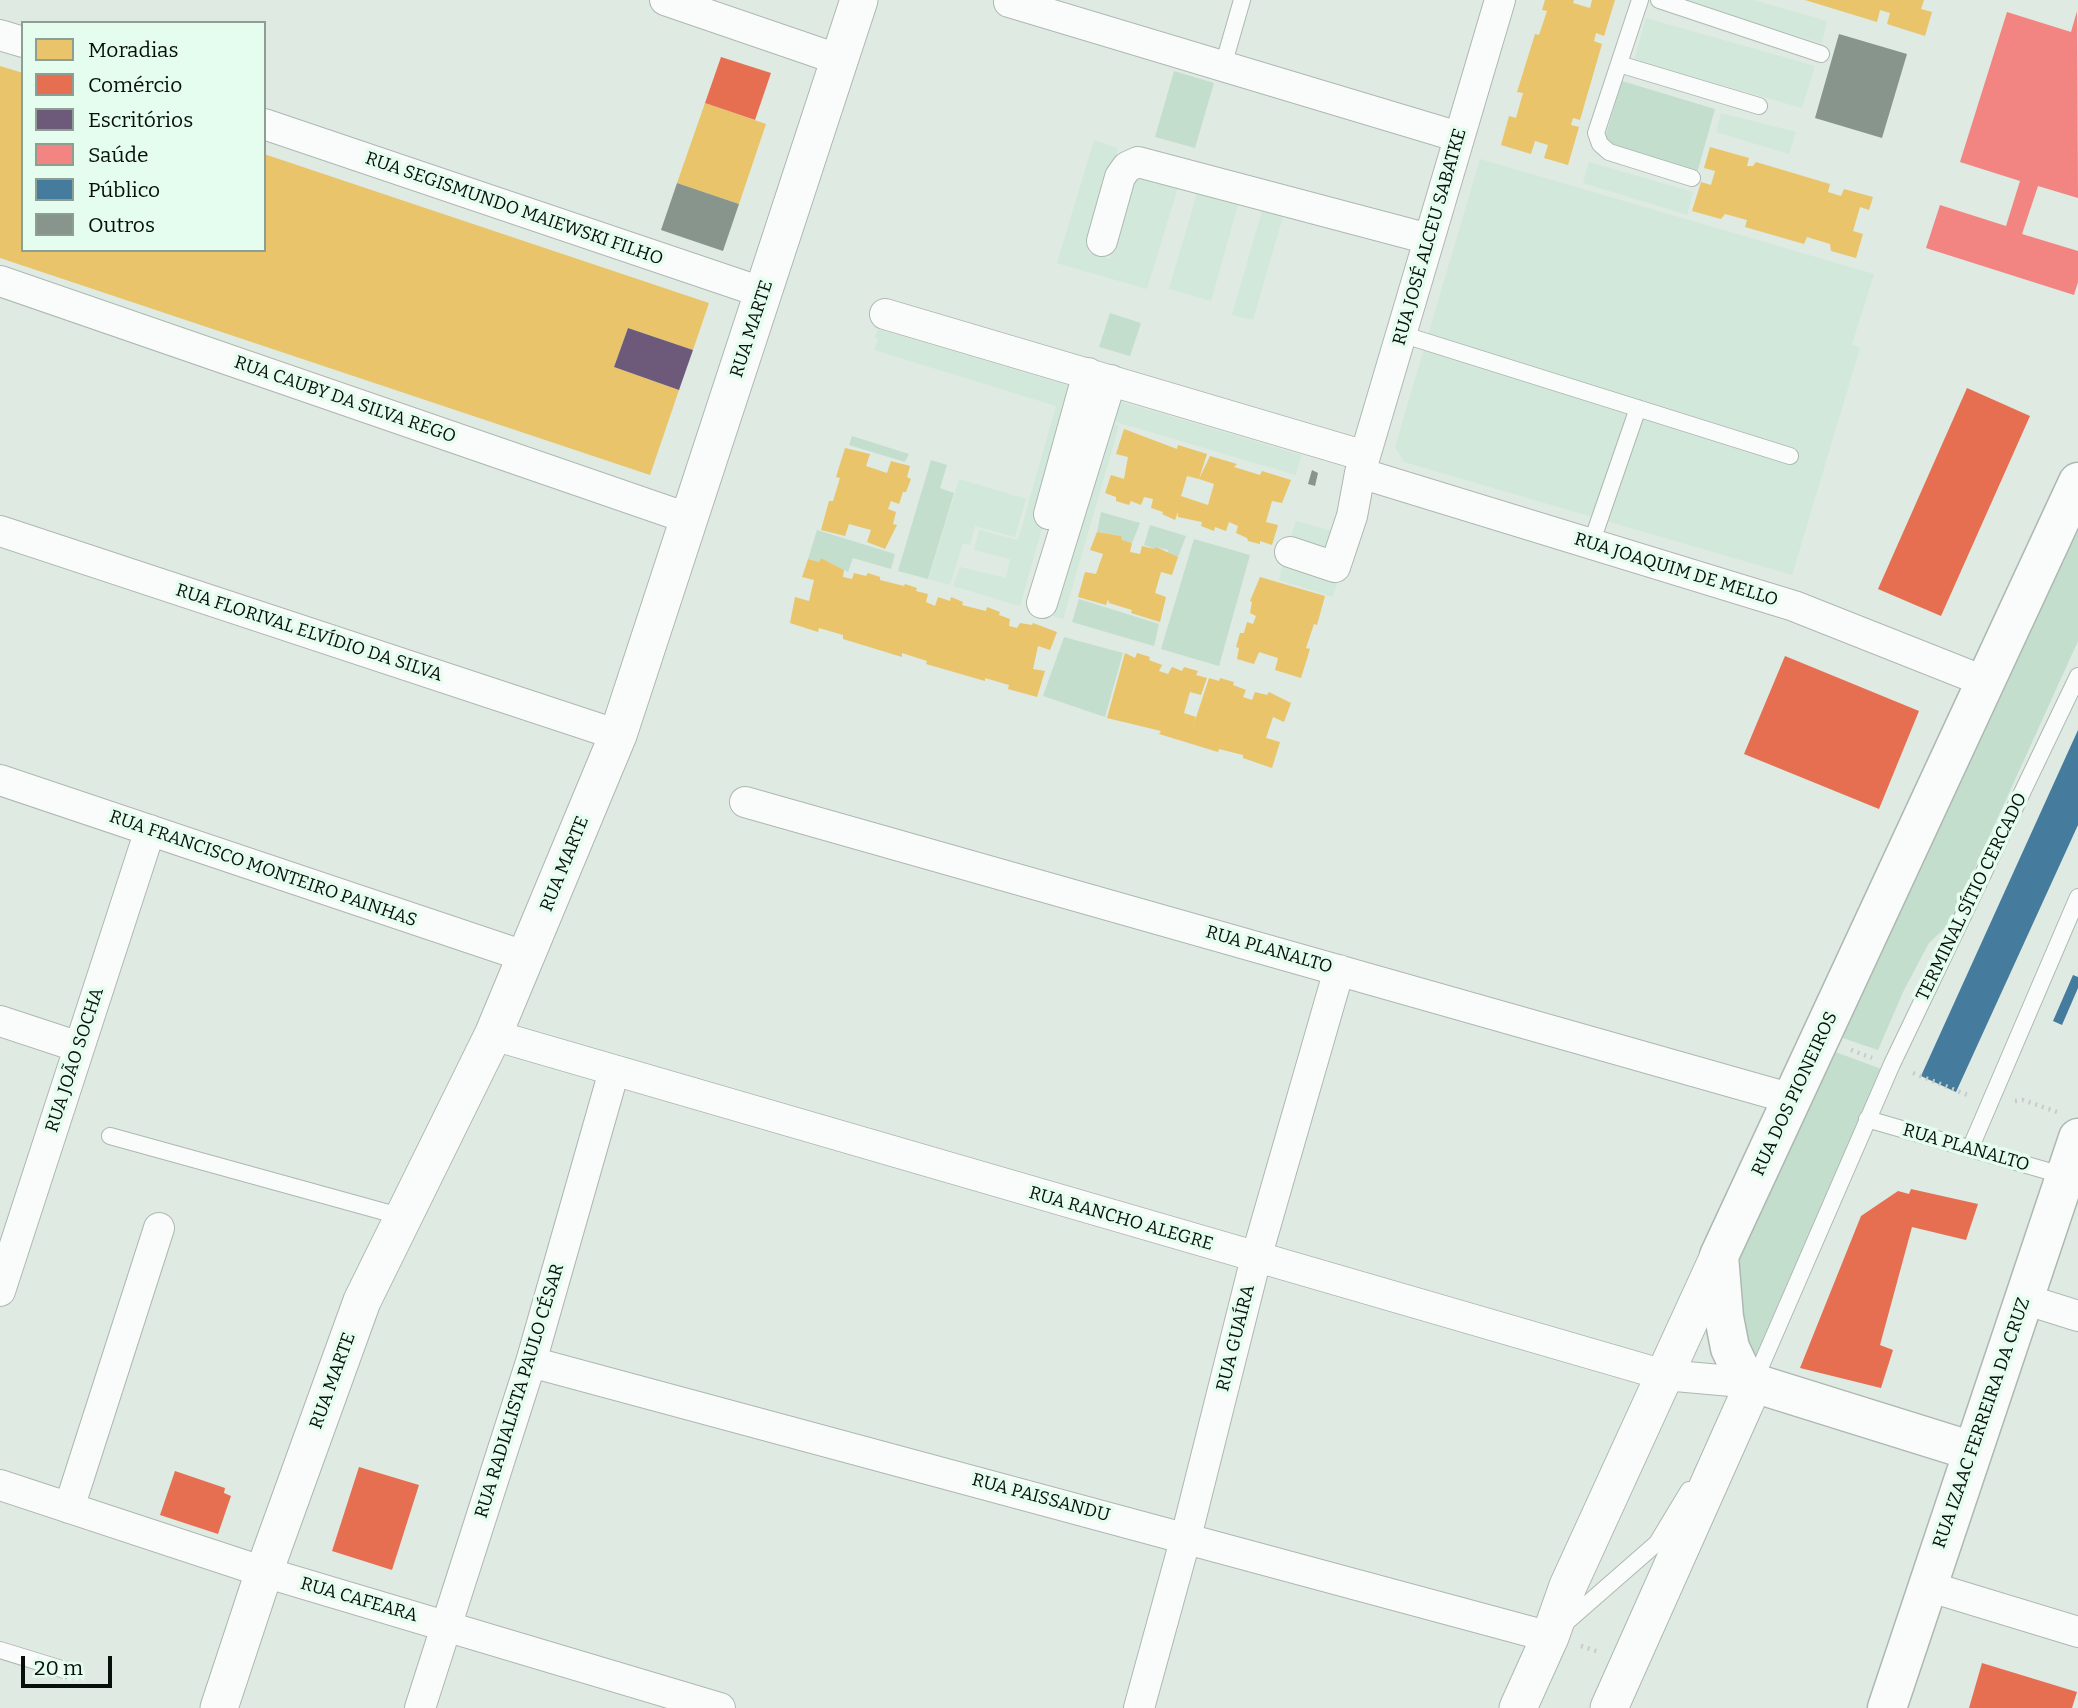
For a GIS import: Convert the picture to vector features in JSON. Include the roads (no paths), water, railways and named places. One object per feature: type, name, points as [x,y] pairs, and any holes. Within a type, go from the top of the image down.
[{"type":"main road","name":"RUA DOS PIONEIROS","points":[[1719,1256],[2078,482]]},
{"type":"main road","name":"RUA IZAAC FERREIRA DA CRUZ","points":[[1887,1708],[2078,1138]]},
{"type":"main road","points":[[1719,1256],[1724,1317],[1730,1348],[1740,1369],[1754,1383]]},
{"type":"main road","name":"RUA RANCHO ALEGRE","points":[[1754,1383],[1972,1451]]},
{"type":"street","points":[[665,0],[840,60]]},
{"type":"street","name":"RUA MARTE","points":[[219,1708],[264,1572],[362,1301],[493,1035],[618,735],[859,0]]},
{"type":"street","points":[[1010,0],[1009,2],[1460,137]]},
{"type":"street","name":"RUA JOSÉ ALCEU SABATKE","points":[[1290,552],[1335,566],[1352,516],[1363,465],[1500,0]]},
{"type":"street","points":[[0,35],[21,41]]},
{"type":"street","name":"RUA SEGISMUNDO MAIEWSKI FILHO","points":[[266,125],[764,293]]},
{"type":"street","points":[[1102,241],[1120,177],[1127,167],[1138,163],[1429,239]]},
{"type":"street","name":"RUA CAUBY DA SILVA REGO","points":[[0,281],[690,519]]},
{"type":"street","name":"RUA JOAQUIM DE MELLO","points":[[886,314],[1100,377],[1591,544],[1794,606],[1986,682]]},
{"type":"street","points":[[1034,599],[1100,377]]},
{"type":"street","name":"RUA FLORIVAL ELVÍDIO DA SILVA","points":[[0,531],[618,735]]},
{"type":"street","name":"RUA FRANCISCO MONTEIRO PAINHAS","points":[[0,780],[527,957]]},
{"type":"street","name":"RUA PLANALTO","points":[[746,802],[1792,1099]]},
{"type":"street","name":"RUA JOÃO SOCHA","points":[[0,1291],[150,830]]},
{"type":"street","name":"RUA GUAÍRA","points":[[1139,1708],[1186,1537],[1256,1258],[1339,970]]},
{"type":"street","points":[[0,1021],[79,1047]]},
{"type":"street","name":"RUA RANCHO ALEGRE","points":[[493,1035],[1664,1375],[1754,1383]]},
{"type":"street","name":"RUA RADIALISTA PAULO CÉSAR","points":[[420,1708],[531,1362],[614,1071]]},
{"type":"street","points":[[69,1508],[159,1228]]},
{"type":"street","name":"RUA DOS PIONEIROS","points":[[1518,1708],[1550,1637],[1568,1586],[1719,1256]]},
{"type":"street","points":[[2024,1299],[2078,1316]]},
{"type":"street","name":"RUA PAISSANDU","points":[[531,1362],[1550,1637]]},
{"type":"street","points":[[1609,1708],[1754,1383]]},
{"type":"street","name":"RUA CAFEARA","points":[[0,1485],[264,1572],[720,1708]]},
{"type":"street","points":[[1927,1586],[2078,1632]]},
{"type":"lane","points":[[1223,66],[1242,0]]},
{"type":"lane","points":[[1640,0],[1596,133],[1600,144],[1609,152],[1692,178]]},
{"type":"lane","points":[[1658,0],[1821,54]]},
{"type":"lane","points":[[1619,64],[1759,106]]},
{"type":"lane","points":[[1401,334],[1790,456]]},
{"type":"lane","points":[[1591,544],[1638,408]]},
{"type":"lane","name":"TERMINAL SÍTIO CERCADO","points":[[1867,1119],[2078,676]]},
{"type":"lane","points":[[1970,1149],[2078,897]]},
{"type":"lane","points":[[1550,1637],[1657,1543],[1754,1383],[1867,1119]]},
{"type":"lane","name":"RUA PLANALTO","points":[[1867,1119],[2065,1176]]},
{"type":"lane","points":[[110,1136],[403,1217]]},
{"type":"lane","points":[[0,1650],[65,1670]]}]
